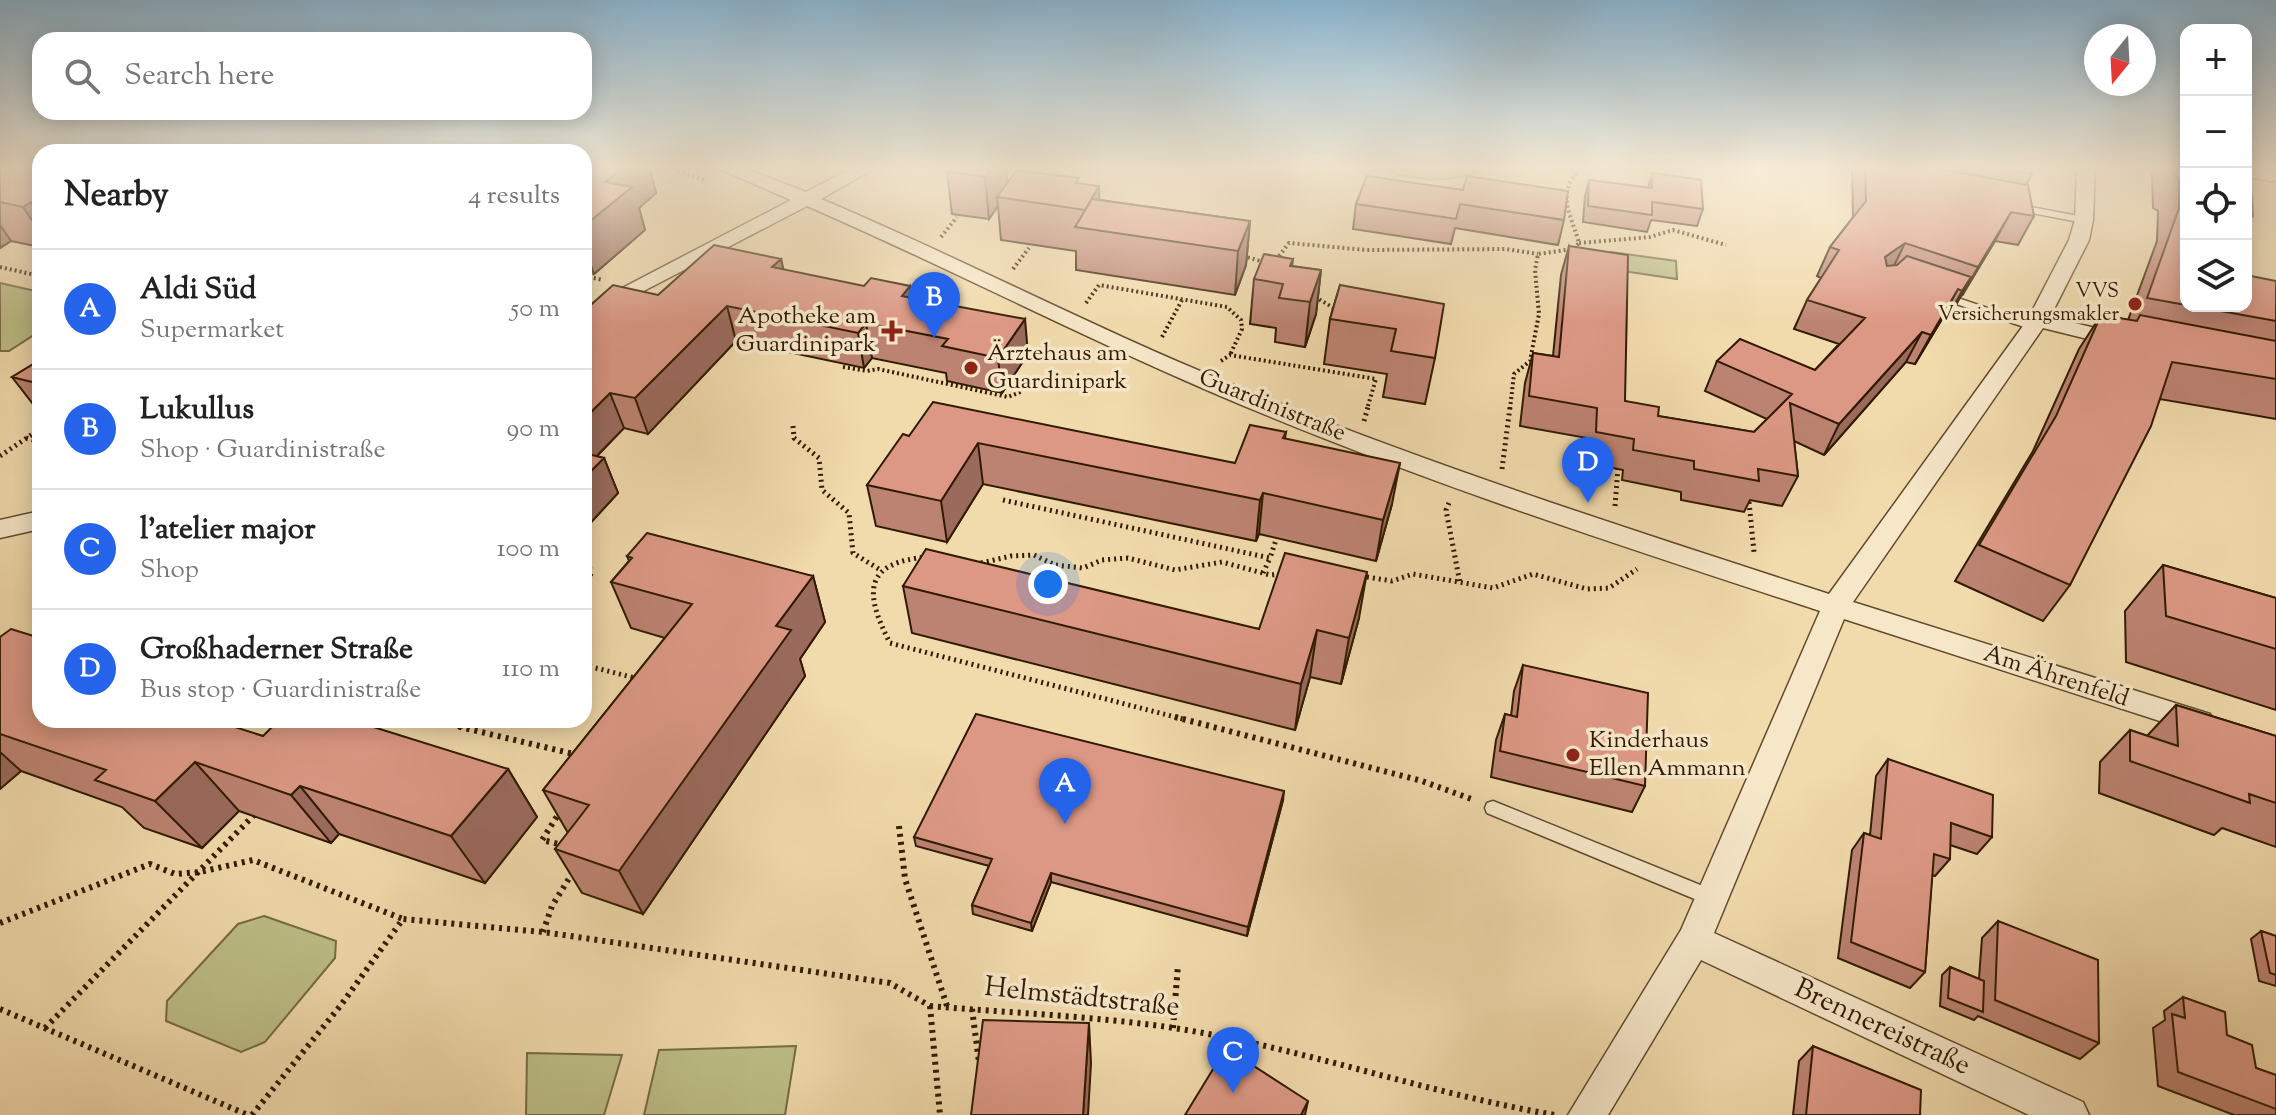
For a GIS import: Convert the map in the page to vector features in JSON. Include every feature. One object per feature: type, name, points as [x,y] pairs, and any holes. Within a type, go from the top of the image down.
[{"type":"street","points":[[592,312],[771,219]]},
{"type":"street","name":"Guardinistraße","points":[[852,219],[1084,329],[1290,416],[1362,430],[1498,481],[1650,544],[1836,605]]},
{"type":"street","points":[[1587,1115],[1694,940],[1714,899],[1836,605],[2036,324],[2079,240],[2084,220]]},
{"type":"street","points":[[2036,324],[2140,345]]},
{"type":"street","points":[[0,529],[32,522]]},
{"type":"street","name":"Am Ährenfeld","points":[[1836,605],[2231,732]]},
{"type":"street","name":"Brennereistraße","points":[[1694,940],[2070,1115]]},
{"type":"lane","points":[[2079,219],[2084,220]]},
{"type":"lane","points":[[1933,293],[2036,324]]},
{"type":"lane","points":[[1493,808],[1714,899]]},
{"type":"path","points":[[941,237],[955,219]]},
{"type":"path","points":[[1572,219],[1579,243]]},
{"type":"path","points":[[1673,222],[1673,230]]},
{"type":"path","points":[[1232,254],[1272,264],[1289,243],[1367,250],[1506,249],[1555,254],[1573,249],[1579,243],[1650,237],[1673,230],[1726,245]]},
{"type":"path","points":[[928,231],[955,244]]},
{"type":"path","points":[[1024,275],[1012,270],[1029,248]]},
{"type":"path","points":[[1498,481],[1514,374],[1530,361],[1539,314],[1535,270],[1538,254]]},
{"type":"path","points":[[0,267],[32,274]]},
{"type":"path","points":[[592,278],[606,281]]},
{"type":"path","points":[[1086,303],[1099,285],[1227,307],[1241,320],[1242,329],[1230,355],[1198,376]]},
{"type":"path","points":[[1305,290],[1328,307],[1340,311]]},
{"type":"path","points":[[1073,297],[1099,309]]},
{"type":"path","points":[[1150,331],[1162,337],[1183,298]]},
{"type":"path","points":[[1230,355],[1376,379],[1362,430]]},
{"type":"path","points":[[878,369],[887,358]]},
{"type":"path","points":[[1220,361],[1234,367]]},
{"type":"path","points":[[843,367],[867,371],[878,369],[1008,397],[1023,391]]},
{"type":"path","points":[[1351,412],[1362,430]]},
{"type":"path","points":[[1362,430],[1378,423]]},
{"type":"path","points":[[793,426],[794,438],[813,449],[823,467],[822,490],[849,513],[853,553],[882,571]]},
{"type":"path","points":[[2,453],[32,434]]},
{"type":"path","points":[[26,438],[32,440]]},
{"type":"path","points":[[1487,465],[1498,481]]},
{"type":"path","points":[[1615,507],[1618,468]]},
{"type":"path","points":[[1498,481],[1516,475]]},
{"type":"path","points":[[1003,500],[1270,558]]},
{"type":"path","points":[[1450,501],[1446,510],[1460,584]]},
{"type":"path","points":[[1749,502],[1754,553]]},
{"type":"path","points":[[1601,503],[1629,512]]},
{"type":"path","points":[[1263,573],[1280,531]]},
{"type":"path","points":[[1350,573],[1372,580],[1392,581],[1413,574],[1427,575],[1460,584],[1493,588],[1533,574],[1587,589],[1609,588],[1640,567],[1650,544]]},
{"type":"path","points":[[1740,549],[1767,558]]},
{"type":"path","points":[[969,564],[1034,555],[1055,565],[1083,568],[1102,560],[1128,558],[1175,570],[1222,562],[1263,573],[1290,574]]},
{"type":"path","points":[[932,557],[890,563],[876,576],[871,600],[876,619],[890,643],[1422,781],[1493,808]]},
{"type":"path","points":[[592,667],[625,673],[645,681],[643,689]]},
{"type":"path","points":[[464,728],[583,756]]},
{"type":"path","points":[[564,806],[542,840],[575,849]]},
{"type":"path","points":[[45,1028],[261,807]]},
{"type":"path","points":[[899,826],[905,879],[947,1006]]},
{"type":"path","points":[[0,923],[150,864],[175,874],[200,872],[253,860],[403,919],[543,932],[890,983],[930,1006],[940,1115]]},
{"type":"path","points":[[543,932],[552,906],[577,866]]},
{"type":"path","points":[[0,1009],[250,1115],[341,1005],[403,919]]},
{"type":"path","points":[[1173,1028],[1178,965]]},
{"type":"path","name":"Helmstädtstraße","points":[[930,1006],[1173,1028],[1260,1046],[1480,1102],[1556,1115]]},
{"type":"path","points":[[972,1008],[980,1077]]},
{"type":"green space","points":[[1611,252],[1676,261],[1677,279],[1609,269]]},
{"type":"green space","points":[[0,283],[32,290],[32,336],[9,351],[0,351]]},
{"type":"green space","points":[[264,916],[336,941],[335,958],[265,1042],[241,1052],[166,1021],[167,1001],[238,924]]},
{"type":"green space","points":[[796,1046],[785,1115],[644,1115],[659,1050]]},
{"type":"green space","points":[[527,1053],[622,1055],[604,1115],[526,1115]]},
{"type":"building","points":[[1080,219],[1250,221],[1238,251],[1075,227]]},
{"type":"building","points":[[1852,219],[2007,219],[1978,267],[1905,243],[1885,257],[1887,266],[1897,265],[1907,256],[1971,277],[1962,291],[1958,289],[1931,335],[1922,332],[1839,424],[1790,403],[1798,476],[1758,469],[1759,481],[1694,469],[1694,461],[1633,450],[1634,439],[1596,432],[1597,408],[1529,396],[1533,353],[1559,357],[1569,246],[1628,255],[1625,401],[1659,407],[1658,416],[1754,432],[1792,394],[1717,361],[1740,339],[1815,370],[1865,318],[1807,300],[1839,250],[1830,247]]},
{"type":"building","points":[[2175,219],[2180,219],[2180,304],[2147,298]]},
{"type":"building","points":[[714,245],[781,259],[772,267],[864,286],[871,278],[910,286],[902,296],[1025,319],[998,358],[942,346],[948,339],[866,323],[858,333],[727,306],[635,398],[610,393],[592,411],[592,304],[613,285],[658,295]]},
{"type":"building","points":[[1264,254],[1293,259],[1290,266],[1321,270],[1310,302],[1279,298],[1283,284],[1254,279]]},
{"type":"building","points":[[2252,276],[2276,281],[2276,321],[2226,312],[2252,312]]},
{"type":"building","points":[[1340,285],[1444,304],[1435,358],[1391,351],[1396,329],[1330,319]]},
{"type":"building","points":[[2101,315],[2137,321],[2140,315],[2276,341],[2276,379],[2172,362],[2151,426],[2070,585],[1979,545],[2056,416]]},
{"type":"building","points":[[32,365],[32,382],[12,377]]},
{"type":"building","points":[[933,402],[1235,463],[1250,425],[1286,432],[1283,438],[1400,463],[1383,520],[1263,493],[1260,500],[978,443],[941,501],[867,485],[903,434],[909,436]]},
{"type":"building","points":[[592,455],[604,458],[592,470]]},
{"type":"building","points":[[647,533],[813,576],[776,626],[791,630],[619,871],[555,849],[589,805],[543,790],[692,604],[611,582],[632,558],[627,556]]},
{"type":"building","points":[[926,549],[1259,629],[1285,553],[1367,572],[1349,638],[1317,630],[1301,684],[903,586]]},
{"type":"building","points":[[2163,565],[2276,598],[2276,649],[2166,616]]},
{"type":"building","points":[[11,629],[32,636],[32,728],[238,728],[263,736],[271,728],[377,728],[508,769],[451,836],[300,786],[291,795],[195,762],[155,801],[95,780],[106,770],[0,734],[0,637]]},
{"type":"building","points":[[1523,665],[1648,693],[1645,786],[1500,751],[1505,714],[1517,717]]},
{"type":"building","points":[[2176,705],[2276,736],[2276,803],[2249,794],[2250,803],[2130,761],[2130,730],[2178,746]]},
{"type":"building","points":[[976,714],[1284,791],[1248,927],[1051,873],[1031,923],[972,905],[992,859],[914,837]]},
{"type":"building","points":[[1888,759],[1993,795],[1992,837],[1951,823],[1950,859],[1934,854],[1925,972],[1851,942],[1864,833],[1881,839]]},
{"type":"building","points":[[1998,921],[2098,960],[2099,1043],[1995,1000]]},
{"type":"building","points":[[2261,931],[2276,936],[2276,975],[2270,973]]},
{"type":"building","points":[[1950,967],[1984,981],[1983,1012],[1948,998]]},
{"type":"building","points":[[2183,997],[2225,1012],[2227,1035],[2252,1045],[2256,1068],[2276,1075],[2276,1109],[2178,1072],[2172,1014],[2185,1018]]},
{"type":"building","points":[[983,1020],[1089,1023],[1083,1115],[971,1115]]},
{"type":"building","points":[[1813,1046],[1921,1090],[1920,1115],[1806,1115]]},
{"type":"building","points":[[1226,1048],[1308,1101],[1301,1115],[1185,1115]]},
{"type":"place","name":"VVS Versicherungsmakler","points":[[2135,304]]},
{"type":"place","name":"Apotheke am Guardinipark","points":[[892,331]]},
{"type":"place","name":"Lukullus","points":[[934,338]]},
{"type":"place","name":"Ärztehaus am Guardinipark","points":[[971,368]]},
{"type":"place","name":"Großhaderner Straße","points":[[1588,503]]},
{"type":"place","name":"Kinderhaus Ellen Ammann","points":[[1573,755]]},
{"type":"place","name":"Aldi Süd","points":[[1065,824]]},
{"type":"place","name":"l'atelier major","points":[[1233,1093]]}]
